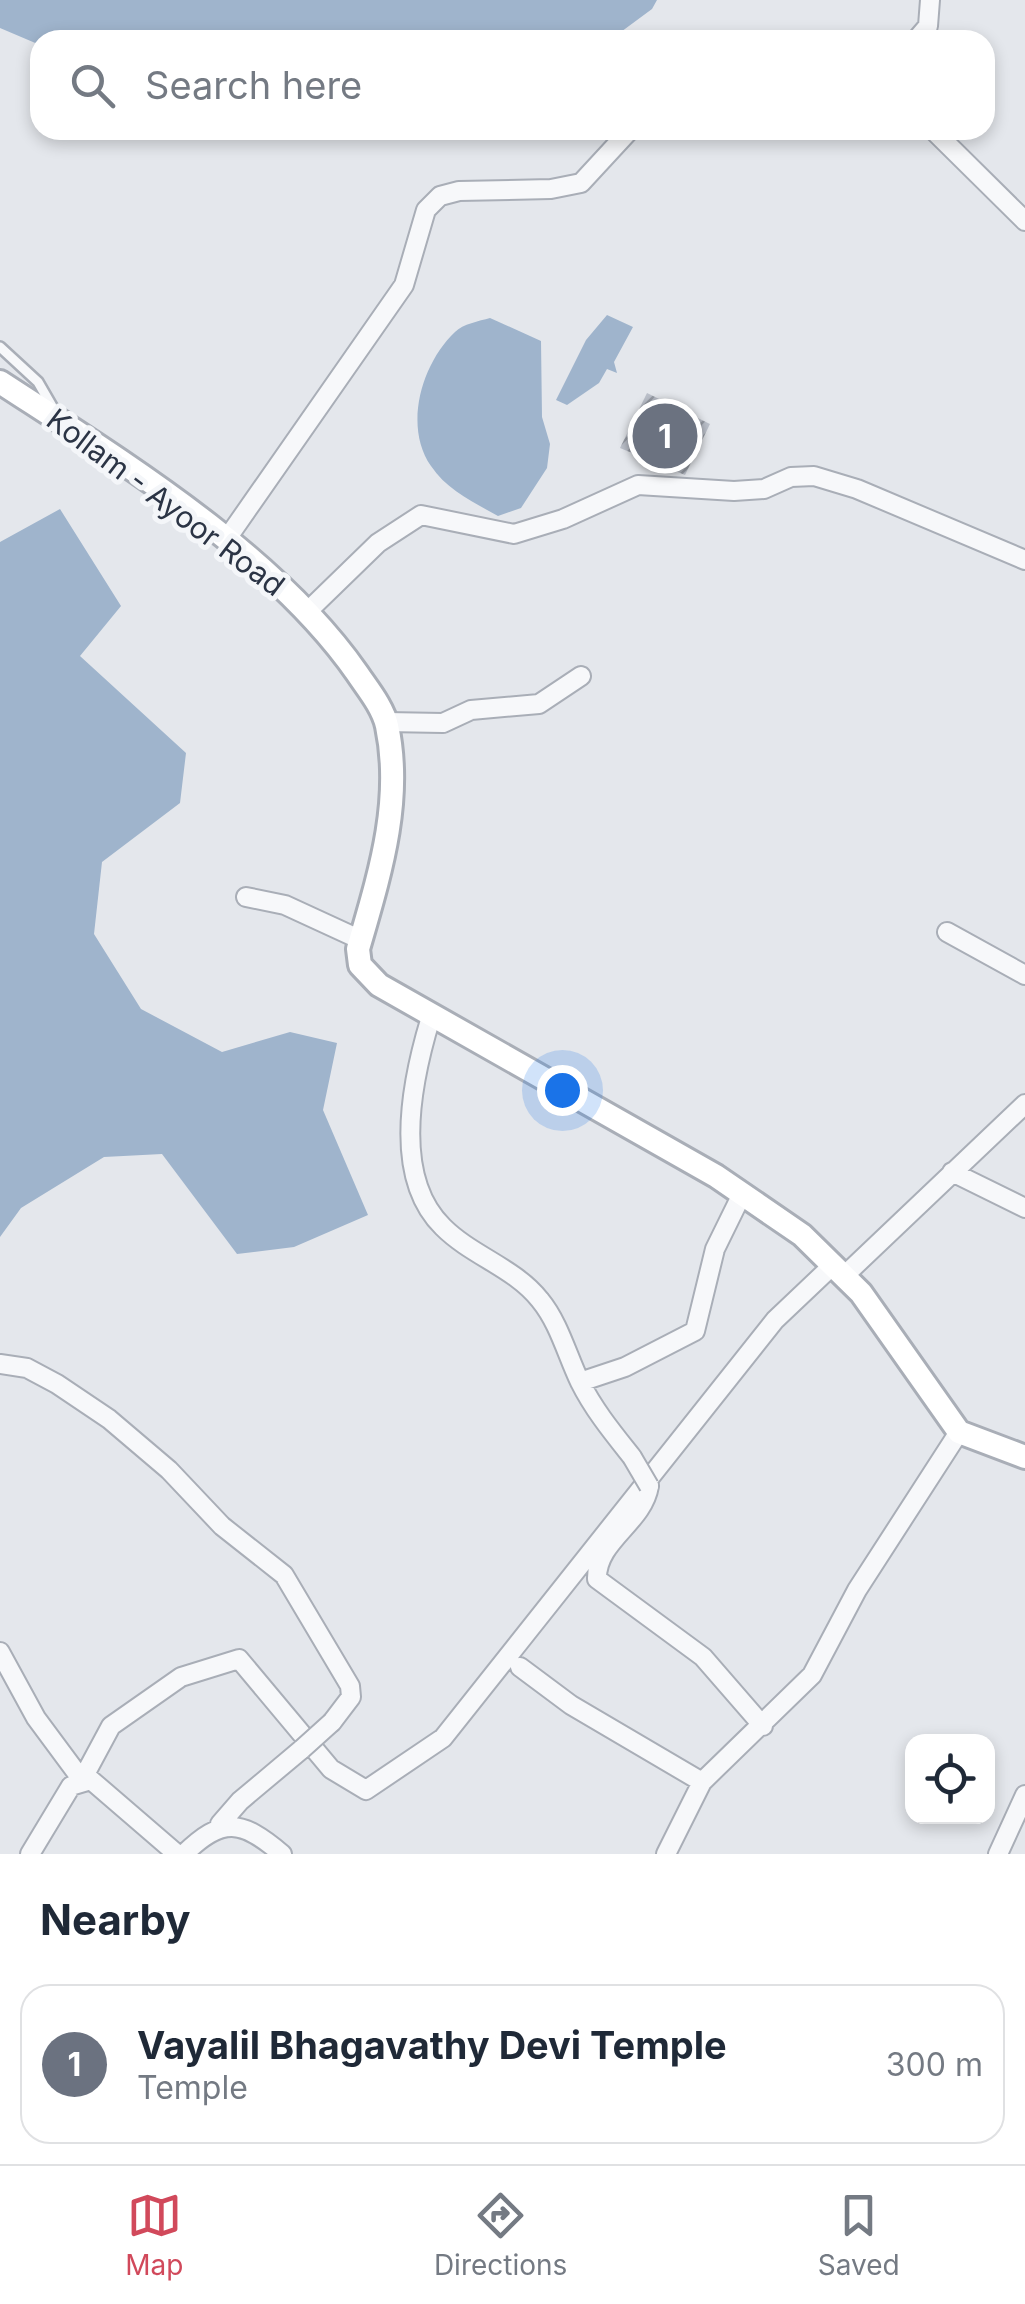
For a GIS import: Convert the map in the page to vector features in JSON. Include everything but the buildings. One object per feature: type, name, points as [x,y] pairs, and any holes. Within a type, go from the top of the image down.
[{"type":"main road","name":"Kollam - Ayoor Road","points":[[0,382],[226,540],[309,610],[359,676],[386,722],[392,774],[390,837],[361,940]]},
{"type":"main road","points":[[361,940],[360,965],[368,975],[431,1017],[742,1194],[802,1236],[862,1292],[959,1432],[1025,1457]]},
{"type":"street","points":[[925,30],[930,0]]},
{"type":"street","points":[[226,540],[404,284],[426,210],[440,196],[459,190],[552,189],[581,183],[621,140]]},
{"type":"street","points":[[943,140],[1025,222]]},
{"type":"street","points":[[309,610],[378,543],[421,516],[447,517],[514,534],[563,519],[638,485],[749,490],[791,477],[814,476],[857,489],[1025,560]]},
{"type":"street","points":[[386,722],[443,723],[471,710],[539,704],[581,676]]},
{"type":"street","points":[[246,897],[285,905],[361,940]]},
{"type":"street","points":[[947,932],[1025,975]]},
{"type":"street","points":[[431,1017],[419,1056],[412,1113],[413,1165],[425,1204],[444,1228],[538,1297],[580,1382],[649,1486],[647,1501],[606,1550],[596,1579],[703,1657],[763,1726]]},
{"type":"street","points":[[30,1854],[72,1786],[82,1780],[111,1726],[181,1677],[238,1658],[331,1769],[366,1790],[443,1738],[775,1320],[952,1172],[1025,1104]]},
{"type":"street","points":[[952,1172],[1025,1208]]},
{"type":"street","points":[[580,1382],[626,1367],[695,1331],[715,1249],[742,1194]]},
{"type":"street","points":[[0,1364],[27,1368],[110,1418],[170,1470],[222,1526],[284,1576],[350,1686],[350,1697],[332,1722],[302,1750],[181,1854],[98,1784],[82,1780],[36,1718],[0,1652]]},
{"type":"street","points":[[666,1854],[702,1782],[812,1675],[857,1590],[959,1432]]},
{"type":"street","points":[[520,1667],[570,1705],[702,1782]]},
{"type":"street","points":[[998,1854],[1025,1795]]},
{"type":"street","points":[[220,1824],[232,1824],[282,1854]]},
{"type":"lane","points":[[0,348],[38,382],[58,420]]},
{"type":"water","points":[[0,0],[657,0],[652,9],[624,30],[30,30],[30,41],[0,28]]},
{"type":"water","points":[[607,315],[633,327],[614,362],[617,373],[607,369],[599,383],[567,405],[556,400],[586,340]]},
{"type":"water","points":[[490,318],[541,341],[542,417],[550,444],[547,468],[521,508],[498,516],[461,495],[437,474],[418,433],[420,396],[433,360],[458,329]]},
{"type":"water","points":[[60,509],[121,606],[80,656],[186,753],[180,803],[102,862],[94,934],[141,1009],[222,1052],[290,1032],[337,1043],[323,1110],[368,1215],[294,1247],[237,1254],[162,1154],[104,1157],[21,1208],[0,1237],[0,542]]},
{"type":"place","name":"Vayalil Bhagavathy Devi Temple","points":[[665,436]]}]
